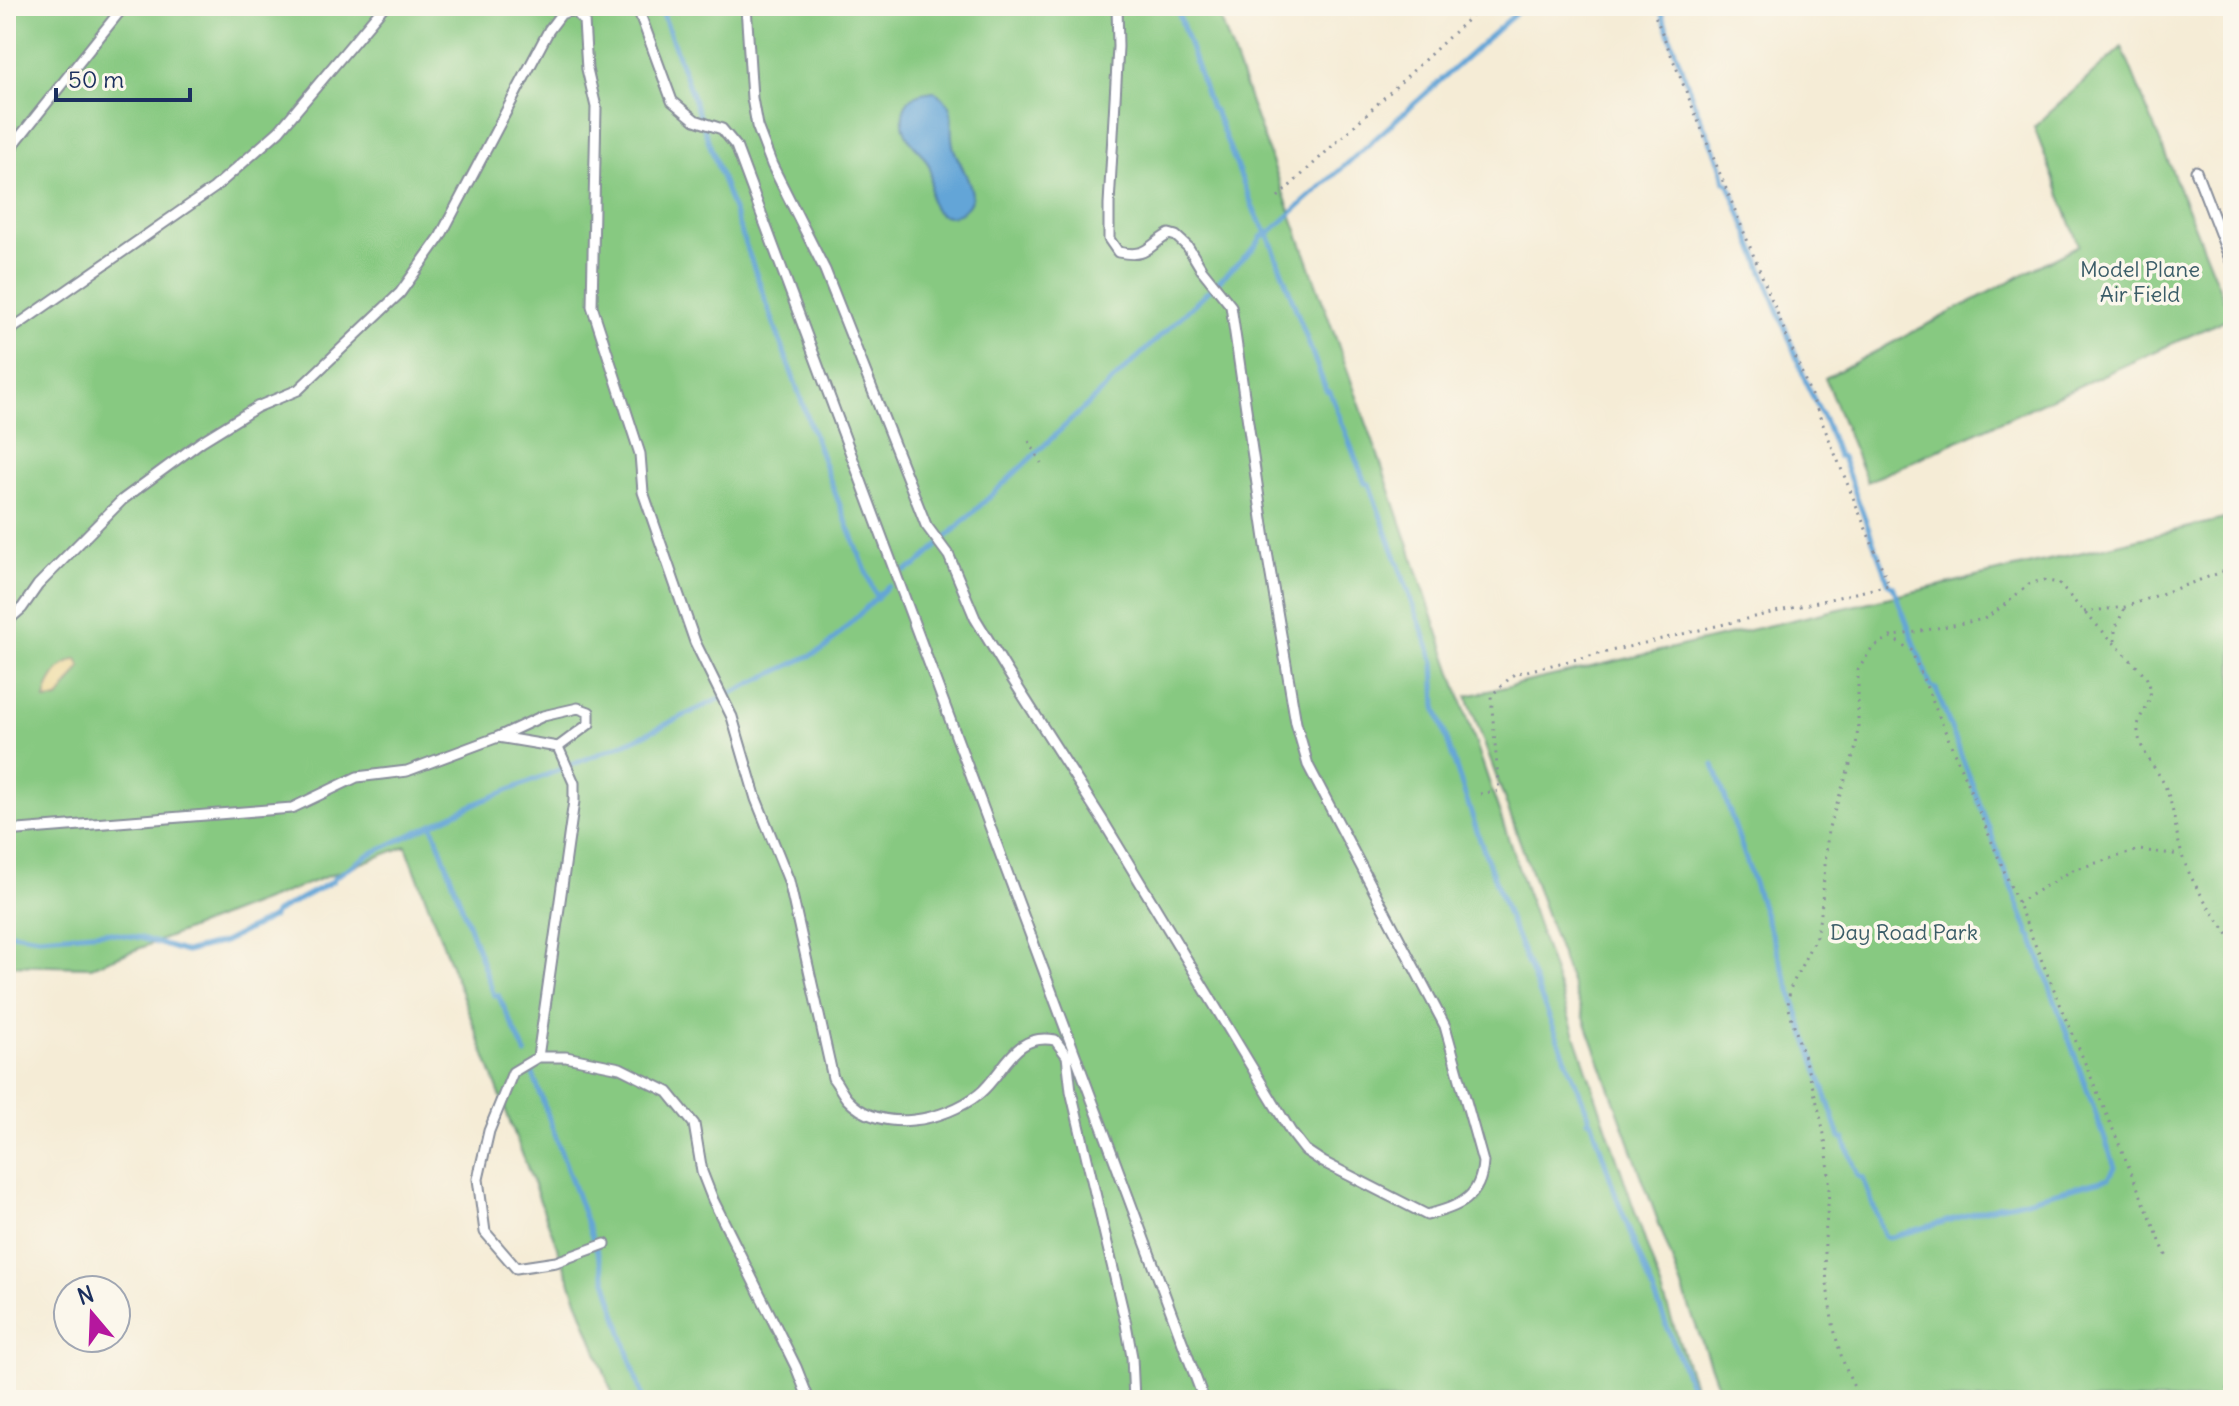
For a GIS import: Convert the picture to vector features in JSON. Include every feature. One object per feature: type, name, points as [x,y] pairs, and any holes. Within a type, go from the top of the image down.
[{"type":"lane","points":[[6,154],[124,6]]},
{"type":"lane","points":[[6,333],[214,188],[279,131],[384,6]]},
{"type":"lane","points":[[637,6],[672,101],[695,120],[722,129],[736,146],[1204,1400]]},
{"type":"lane","points":[[746,6],[752,98],[757,126],[772,165],[825,270],[926,525],[947,554],[975,618],[1111,834],[1291,1132],[1305,1150],[1323,1162],[1427,1215],[1462,1203],[1482,1179],[1483,1162],[1445,1026],[1308,765],[1296,723],[1266,546],[1231,306],[1188,247],[1176,236],[1169,234],[1152,248],[1135,255],[1118,252],[1109,239],[1118,47],[1117,6]]},
{"type":"lane","points":[[6,622],[122,500],[202,441],[257,407],[298,390],[400,293],[440,237],[549,30],[561,14],[576,12],[584,21],[587,69],[596,107],[592,306],[640,454],[643,492],[695,642],[730,713],[756,799],[789,881],[833,1078],[848,1100],[871,1115],[898,1121],[930,1119],[958,1109],[981,1092],[1015,1050],[1042,1038],[1055,1040],[1067,1056],[1071,1091],[1126,1324],[1132,1357],[1134,1400]]},
{"type":"lane","points":[[2196,171],[2233,267]]},
{"type":"lane","points":[[6,831],[292,808],[357,777],[407,771],[498,737],[543,716],[578,708],[589,712],[589,724],[560,751]]},
{"type":"lane","points":[[498,737],[560,751]]},
{"type":"lane","points":[[538,1057],[574,801],[574,783],[560,751]]},
{"type":"lane","points":[[605,1244],[556,1262],[516,1268],[485,1232],[478,1179],[489,1131],[513,1072],[538,1057],[566,1057],[620,1068],[668,1092],[694,1124],[702,1172],[713,1200],[796,1367],[809,1400]]},
{"type":"path","points":[[1278,197],[1482,6]]},
{"type":"path","points":[[1480,794],[1499,791],[1491,696],[1514,674],[1889,585],[1651,6]]},
{"type":"path","points":[[1029,441],[1041,463]]},
{"type":"path","points":[[2084,612],[2125,607],[2233,568]]},
{"type":"path","points":[[1861,1400],[1848,1378],[1832,1324],[1824,1251],[1829,1180],[1825,1137],[1788,1005],[1790,989],[1816,936],[1828,830],[1856,747],[1858,670],[1872,648],[1890,637],[1984,619],[2029,584],[2043,580],[2058,583],[2145,675],[2151,686],[2150,700],[2137,729],[2141,746],[2165,785],[2183,856],[2195,885],[2233,942]]},
{"type":"path","points":[[2114,644],[2115,629],[2125,607]]},
{"type":"path","points":[[1890,637],[1911,650],[2168,1260]]},
{"type":"path","points":[[2017,903],[2073,870],[2139,850],[2183,856]]},
{"type":"path","points":[[2214,1400],[2233,1383]]},
{"type":"green space","points":[[6,6],[1216,6],[1378,455],[1699,1400],[615,1400],[406,846],[91,967],[6,965]]},
{"type":"green space","name":"Model Plane Air Field","points":[[2122,47],[2231,317],[1867,482],[1825,378],[2079,245],[2034,127]]},
{"type":"green space","name":"Day Road Park","points":[[2233,517],[2233,1400],[1723,1400],[1467,696]]},
{"type":"sand","points":[[77,659],[81,667],[58,699],[45,700],[55,675],[64,665]]},
{"type":"water","points":[[934,91],[950,109],[955,153],[971,191],[967,207],[951,216],[940,214],[932,205],[930,168],[908,137],[903,124],[904,111],[910,99],[920,93]]},
{"type":"waterway","points":[[660,6],[830,480],[877,599]]},
{"type":"waterway","points":[[1176,6],[1211,108],[1215,111],[1256,215],[1268,234],[1326,390],[1330,392],[1365,483],[1369,484],[1434,662],[1436,707],[1479,837],[1590,1118],[1588,1120],[1592,1122],[1617,1199],[1696,1400]]},
{"type":"waterway","points":[[905,571],[933,550],[1255,247],[1262,236],[1268,234],[1524,6]]},
{"type":"waterway","points":[[1659,6],[1725,182],[1729,184],[1808,387],[1838,456],[1842,457],[1889,584],[1893,586],[1931,687],[1936,689],[2032,937],[2115,1167],[2109,1178],[1885,1237],[1863,1178],[1858,1176],[1844,1139],[1840,1137],[1714,765]]},
{"type":"waterway","points":[[6,932],[39,937],[106,932],[141,938],[186,952],[224,942],[333,881],[366,856],[475,804],[633,740],[824,649],[888,586]]},
{"type":"waterway","points":[[432,824],[494,995],[498,995],[526,1054]]},
{"type":"waterway","points":[[532,1071],[598,1254],[643,1400]]}]
